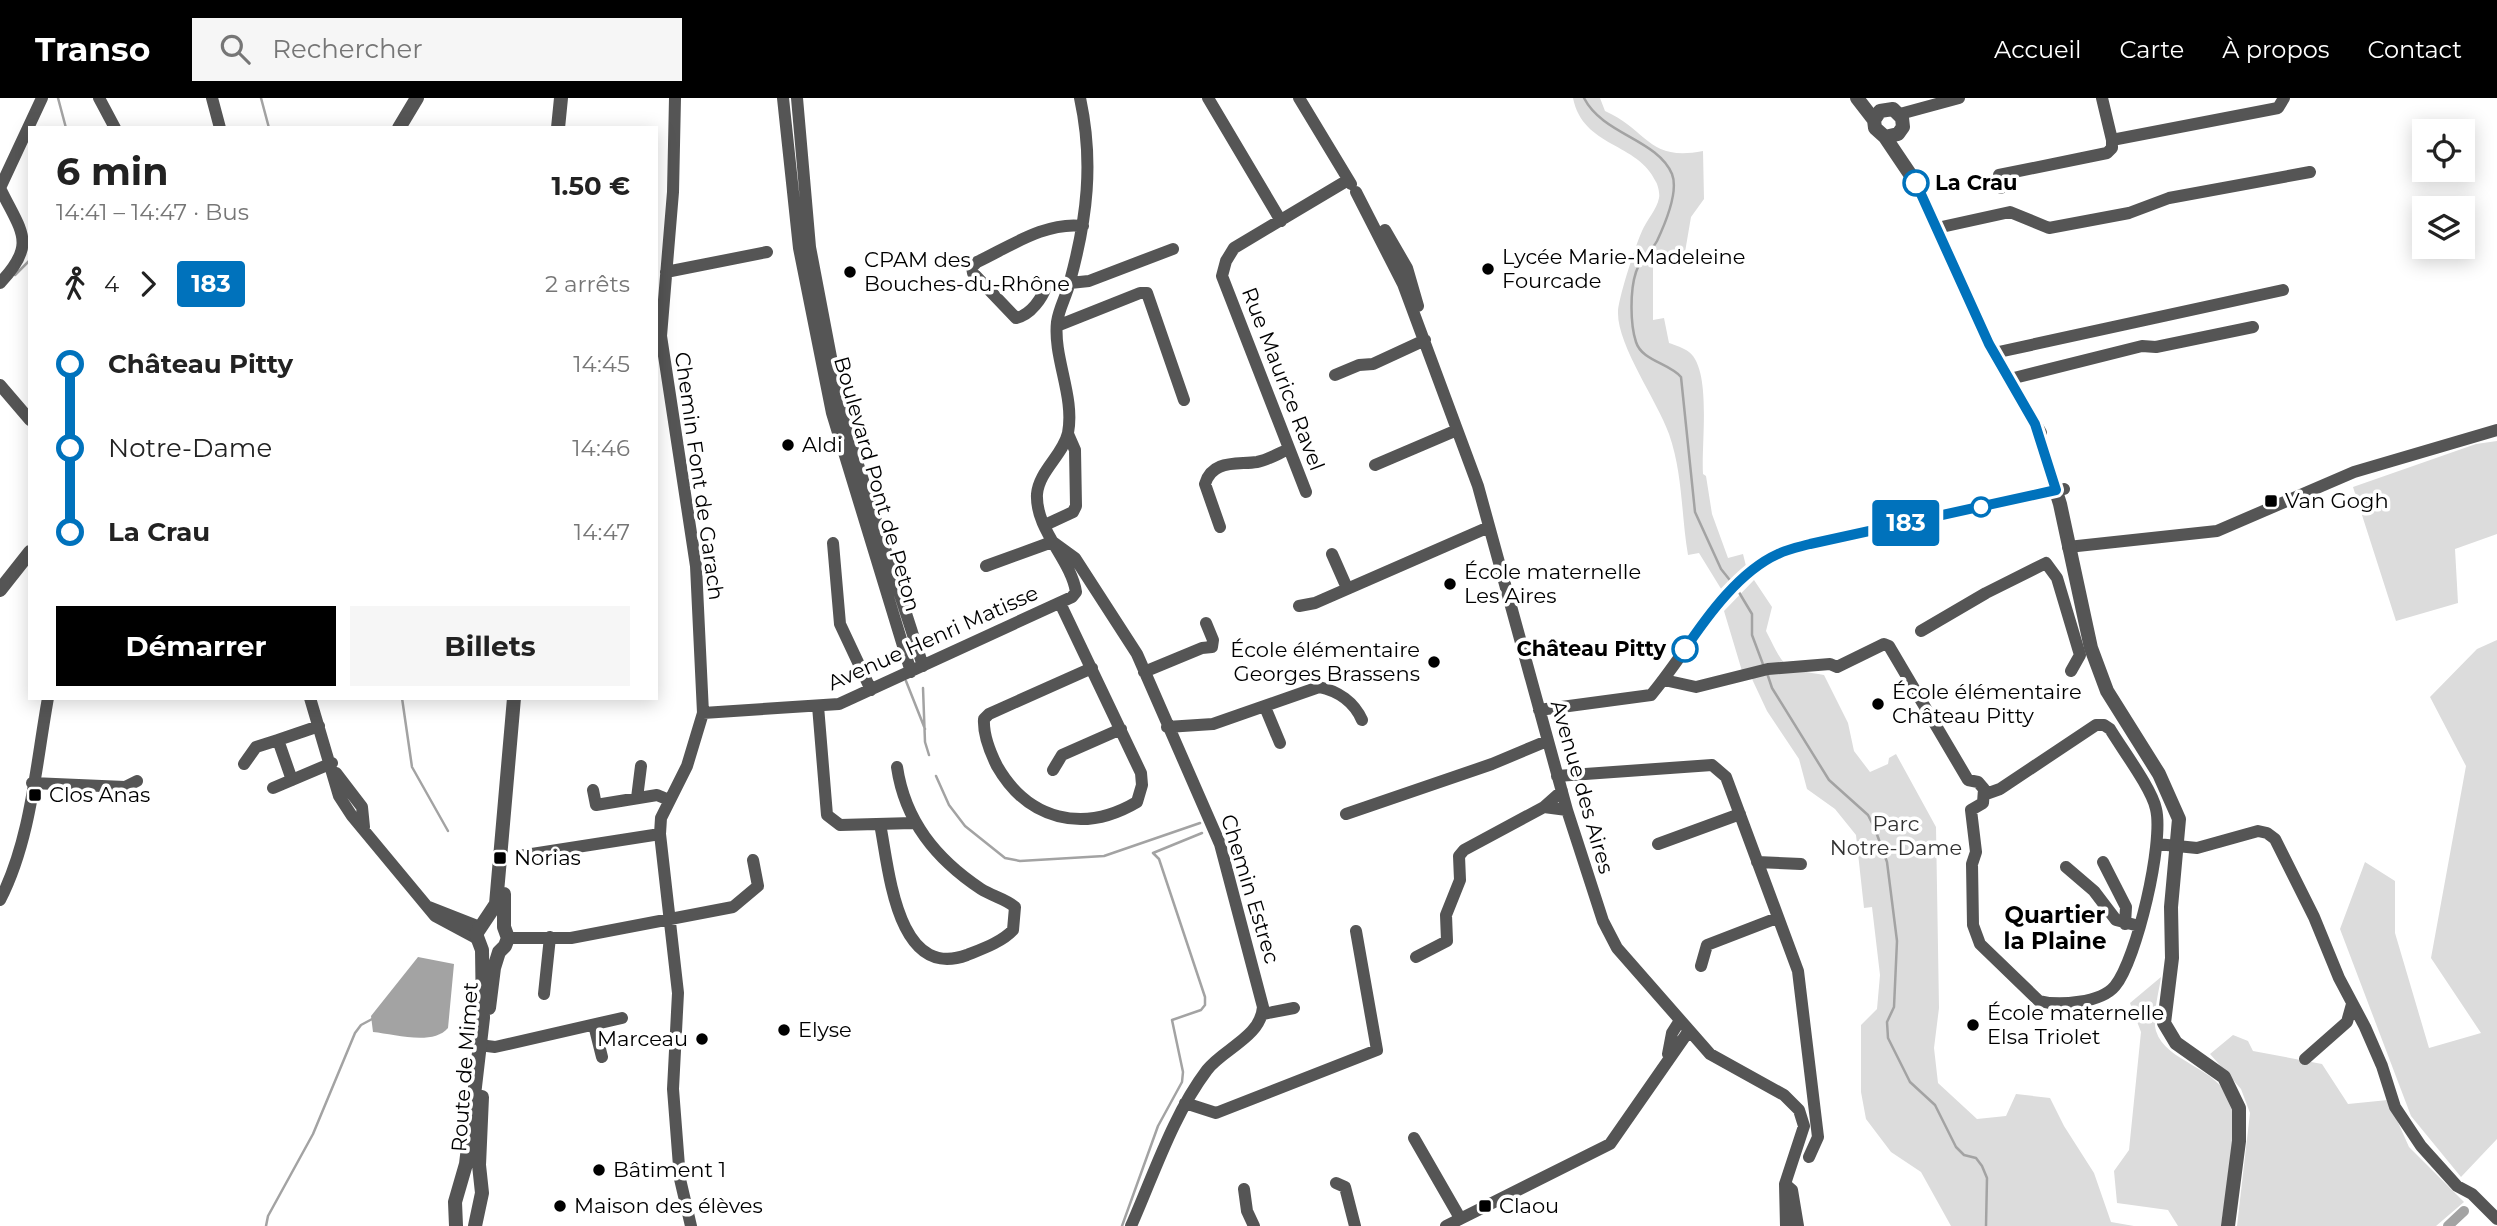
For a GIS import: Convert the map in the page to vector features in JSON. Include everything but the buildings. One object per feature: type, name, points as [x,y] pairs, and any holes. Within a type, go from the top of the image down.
[{"type":"street","points":[[29,126],[42,98]]},
{"type":"street","points":[[99,98],[114,126]]},
{"type":"street","points":[[212,98],[219,126]]},
{"type":"street","points":[[399,126],[417,98]]},
{"type":"street","points":[[558,126],[561,98]]},
{"type":"street","name":"Chemin Font de Garach","points":[[675,98],[661,336],[696,566],[703,713],[687,766],[662,818],[660,834],[678,993],[673,1089],[680,1179],[691,1226]]},
{"type":"street","name":"Boulevard Pont de Peton","points":[[783,98],[799,248],[832,413],[917,669]]},
{"type":"street","name":"Boulevard Pont de Peton","points":[[797,98],[810,247],[842,415],[917,669]]},
{"type":"street","points":[[1045,525],[1073,512],[1076,506],[1075,450],[1068,434],[1068,410],[1057,326],[1070,283],[1089,197],[1090,159],[1080,98]]},
{"type":"street","points":[[1208,98],[1281,221]]},
{"type":"street","name":"Avenue des Aires","points":[[1299,98],[1388,250],[1424,340],[1489,527],[1557,776],[1603,921],[1617,948],[1710,1054],[1764,1082],[1784,1095],[1799,1110],[1803,1133],[1785,1184],[1786,1226]]},
{"type":"street","points":[[1857,98],[1877,116]]},
{"type":"street","points":[[1863,98],[1877,116],[1877,132],[1892,136],[1994,353],[2035,424],[2060,489],[2091,648],[2107,691],[2175,807],[2179,819],[2179,847],[2171,907],[2172,958],[2164,1023],[2176,1043],[2224,1077],[2239,1108],[2239,1141],[2228,1226]]},
{"type":"street","points":[[1877,116],[1888,108],[1900,114],[1959,98]]},
{"type":"street","points":[[2001,188],[1998,175],[2107,153],[2112,148],[2112,140],[2102,98]]},
{"type":"street","points":[[2112,140],[2277,108],[2284,98]]},
{"type":"street","points":[[1892,136],[1903,122],[1900,114]]},
{"type":"street","points":[[0,283],[17,265],[23,251],[23,236],[0,188],[28,128]]},
{"type":"street","points":[[1937,228],[2010,212],[2049,228],[2129,214],[2169,198],[2310,172]]},
{"type":"street","name":"Rue Maurice Ravel","points":[[1306,492],[1222,276],[1226,261],[1234,248],[1348,180]]},
{"type":"street","points":[[1047,285],[1043,297],[1023,317],[1016,318],[973,273],[972,267],[977,262],[1053,226],[1067,223],[1083,226]]},
{"type":"street","points":[[1070,283],[1089,281],[1173,248]]},
{"type":"street","points":[[666,272],[767,252]]},
{"type":"street","points":[[1994,353],[2283,290]]},
{"type":"street","points":[[1057,326],[1140,293],[1147,293],[1184,400]]},
{"type":"street","points":[[2010,379],[2142,346],[2156,348],[2253,327]]},
{"type":"street","points":[[1335,376],[1359,365],[1373,364],[1424,340]]},
{"type":"street","points":[[0,385],[28,419]]},
{"type":"street","points":[[1375,466],[1457,430]]},
{"type":"street","points":[[2071,546],[2217,531],[2354,472],[2497,430]]},
{"type":"street","name":"Chemin Estrec","points":[[1068,434],[1040,482],[1038,507],[1052,542],[1075,558],[1117,620],[1144,672],[1220,844],[1262,1000],[1263,1014]]},
{"type":"street","points":[[1220,527],[1205,484],[1212,471],[1227,464],[1259,462],[1289,449]]},
{"type":"street","points":[[1539,710],[1638,699],[1651,695],[1725,598],[1750,574],[1777,554],[1810,544],[2060,489]]},
{"type":"street","points":[[2060,489],[2063,521]]},
{"type":"street","points":[[2032,495],[2057,507],[2071,546]]},
{"type":"street","points":[[1299,606],[1315,603],[1489,527]]},
{"type":"street","points":[[833,542],[840,624],[871,690]]},
{"type":"street","points":[[986,566],[1052,542]]},
{"type":"street","name":"Avenue Henri Matisse","points":[[703,713],[839,704],[1060,603],[1076,592],[1052,542]]},
{"type":"street","points":[[1332,554],[1347,588]]},
{"type":"street","points":[[0,590],[28,555]]},
{"type":"street","points":[[1922,631],[1986,593],[2046,563],[2057,578],[2080,655],[2071,671]]},
{"type":"street","points":[[11,576],[28,570]]},
{"type":"street","points":[[1060,603],[1092,668],[1141,773],[1141,795],[1128,807],[1100,818],[1067,818],[1036,808],[1014,791],[991,754],[984,719],[989,714],[1092,668]]},
{"type":"street","points":[[1144,672],[1202,648],[1212,647],[1213,640],[1206,623]]},
{"type":"street","points":[[1664,680],[1696,687],[1765,669],[1830,664],[1837,667],[1884,644],[1889,646],[1968,780],[1982,785],[1986,794]]},
{"type":"street","points":[[1167,727],[1213,724],[1319,687],[1330,690],[1356,706],[1362,720]]},
{"type":"street","points":[[0,900],[13,870],[48,700]]},
{"type":"street","points":[[311,700],[345,793],[362,807],[364,827],[429,906],[481,934],[496,922],[506,932],[571,938],[736,905],[758,886],[753,860]]},
{"type":"street","name":"Route de Mimet","points":[[510,756],[505,946],[499,952],[494,968],[482,1046],[466,1164],[460,1181],[455,1219],[466,1222],[477,1220],[481,1186],[479,1165],[482,1046],[481,934],[496,904],[514,700]]},
{"type":"street","points":[[818,706],[827,815],[839,825],[913,823]]},
{"type":"street","points":[[1265,706],[1280,743]]},
{"type":"street","points":[[2096,725],[2104,725],[2110,729],[2156,806],[2157,845],[2130,958],[2115,986],[2101,996],[2051,1004],[2039,1001],[1980,944],[1973,925],[1972,864],[1976,852],[1971,810],[1980,807],[1986,794],[2000,789],[2096,725]]},
{"type":"street","points":[[244,764],[256,747],[319,726]]},
{"type":"street","points":[[1053,770],[1062,755],[1121,729]]},
{"type":"street","points":[[278,740],[292,780]]},
{"type":"street","points":[[1346,814],[1492,764],[1547,741]]},
{"type":"street","points":[[1557,776],[1712,765],[1726,777],[1798,971],[1818,1137],[1809,1157]]},
{"type":"street","points":[[273,788],[333,766]]},
{"type":"street","points":[[637,798],[641,766]]},
{"type":"street","points":[[880,824],[903,928],[914,944],[935,957],[948,959],[973,953],[1013,930],[1015,908],[962,877],[931,847],[913,823],[897,767]]},
{"type":"street","points":[[32,783],[125,787],[137,781]]},
{"type":"street","points":[[593,790],[596,805],[657,795],[669,800]]},
{"type":"street","points":[[1416,957],[1447,941],[1446,915],[1460,880],[1459,856],[1464,850],[1544,807],[1562,791]]},
{"type":"street","points":[[1544,807],[1567,810]]},
{"type":"street","points":[[1658,844],[1740,814]]},
{"type":"street","points":[[2157,845],[2197,848],[2258,831],[2267,832],[2275,839],[2382,1066],[2395,1107],[2421,1146],[2457,1186],[2472,1194],[2497,1219]]},
{"type":"street","points":[[519,856],[660,834]]},
{"type":"street","points":[[1757,862],[1801,864]]},
{"type":"street","points":[[2102,862],[2126,906],[2126,923]]},
{"type":"street","points":[[2066,867],[2094,891],[2116,920],[2139,926]]},
{"type":"street","points":[[1701,966],[1707,945],[1777,918]]},
{"type":"street","points":[[1185,1103],[1216,1113],[1377,1051],[1356,931]]},
{"type":"street","name":"Route de Mimet","points":[[481,934],[499,952]]},
{"type":"street","points":[[544,993],[550,937]]},
{"type":"street","points":[[2305,1059],[2347,1022],[2352,1004]]},
{"type":"street","points":[[1131,1226],[1185,1103],[1208,1069],[1249,1034],[1263,1014],[1294,1008]]},
{"type":"street","points":[[482,1046],[495,1047],[622,1018]]},
{"type":"street","points":[[594,1025],[602,1057]]},
{"type":"street","points":[[1446,1226],[1610,1144],[1668,1057],[1672,1033],[1684,1027]]},
{"type":"street","points":[[1414,1138],[1464,1216],[1475,1226]]},
{"type":"street","name":"Route de Mimet","points":[[460,1181],[472,1178],[481,1186]]},
{"type":"street","points":[[1336,1183],[1345,1187],[1355,1226]]},
{"type":"street","points":[[1785,1184],[1792,1190],[1798,1226]]},
{"type":"street","points":[[1244,1189],[1247,1212],[1254,1226]]},
{"type":"green space","points":[[1573,98],[1600,98],[1605,111],[1659,148],[1685,153],[1703,151],[1704,199],[1691,217],[1684,258],[1653,263],[1653,320],[1664,318],[1669,343],[1689,352],[1701,374],[1704,408],[1703,474],[1706,476],[1712,514],[1728,558],[1743,554],[1747,570],[1723,592],[1699,553],[1688,555],[1674,449],[1619,325],[1618,312],[1624,284],[1642,231],[1658,202],[1657,185],[1648,169],[1637,159],[1588,127]]},
{"type":"green space","points":[[2497,441],[2497,534],[2455,549],[2458,603],[2396,621],[2353,487],[2476,444]]},
{"type":"green space","name":"Parc Notre-Dame","points":[[1754,580],[1772,607],[1766,631],[1782,660],[1800,671],[1824,675],[1848,723],[1854,751],[1870,772],[1888,764],[1889,758],[1896,754],[1936,827],[1939,1008],[1934,1048],[1938,1083],[1977,1119],[2006,1116],[2016,1094],[2050,1098],[2094,1173],[2111,1222],[2134,1226],[1951,1226],[1921,1172],[1891,1152],[1866,1119],[1861,1092],[1861,1025],[1877,1009],[1880,975],[1872,907],[1864,908],[1856,835],[1835,809],[1807,789],[1799,759],[1767,711],[1752,679],[1742,671],[1724,611]]},
{"type":"green space","points":[[2497,640],[2497,1139],[2461,1177],[2411,1116],[2340,929],[2365,862],[2395,881],[2395,933],[2429,1048],[2481,1033],[2431,958],[2466,766],[2430,697],[2477,649]]},
{"type":"green space","points":[[2161,977],[2156,1004],[2156,1031],[2170,1051],[2215,1081],[2231,1103],[2234,1114],[2229,1181],[2221,1226],[2178,1226],[2168,1210],[2117,1203],[2114,1171],[2129,1150],[2141,1032],[2130,1003]]},
{"type":"green space","points":[[2233,1035],[2248,1041],[2253,1051],[2322,1064],[2348,1104],[2388,1100],[2409,1147],[2464,1202],[2436,1226],[2237,1226],[2250,1113],[2241,1089],[2210,1054]]},
{"type":"shaded area","points":[[418,957],[454,964],[448,1028],[433,1037],[423,1038],[373,1032],[371,1016]]},
{"type":"waterway","points":[[58,98],[65,126]]},
{"type":"waterway","points":[[261,98],[268,126]]},
{"type":"waterway","points":[[1584,98],[1604,121],[1655,153],[1665,162],[1672,174],[1674,190],[1667,217],[1657,241],[1640,264],[1634,279],[1633,326],[1636,342],[1644,354],[1681,377],[1695,512],[1721,569],[1733,584]]},
{"type":"waterway","points":[[15,275],[28,262]]},
{"type":"waterway","points":[[1737,589],[1752,614],[1752,635],[1764,667]]},
{"type":"waterway","points":[[1767,673],[1772,688],[1829,780],[1868,815],[1875,829],[1887,862],[1897,941],[1894,1007],[1887,1022],[1888,1038],[1910,1082],[1935,1105],[1956,1147],[1964,1155],[1976,1158],[1982,1166],[1987,1178],[1986,1226]]},
{"type":"waterway","points":[[906,681],[925,729]]},
{"type":"waterway","points":[[923,688],[925,742],[929,755]]},
{"type":"waterway","points":[[402,700],[412,767],[448,831]]},
{"type":"waterway","points":[[936,776],[949,805],[965,826],[1005,858],[1020,861],[1104,856],[1200,823]]},
{"type":"waterway","points":[[1122,1226],[1158,1126],[1182,1082],[1183,1072],[1172,1020],[1201,1010],[1205,1005],[1205,997],[1159,859],[1153,853],[1202,833]]},
{"type":"waterway","points":[[266,1226],[268,1216],[313,1134],[355,1033],[361,1025],[374,1018]]},
{"type":"waterway","points":[[2448,1226],[2464,1211]]},
{"type":"bus line","name":"183","points":[[1685,649],[1725,598],[1750,574],[1777,554],[1810,544],[2056,490],[2035,424],[1989,344],[1916,183]]},
{"type":"place","name":"La Crau","points":[[1916,183]]},
{"type":"place","name":"Lycée Marie-Madeleine Fourcade","points":[[1488,269]]},
{"type":"place","name":"CPAM des Bouches-du-Rhône","points":[[850,272]]},
{"type":"place","name":"Aldi","points":[[788,445]]},
{"type":"place","name":"Van Gogh","points":[[2271,501]]},
{"type":"place","name":"École maternelle Les Aires","points":[[1450,584]]},
{"type":"place","name":"Château Pitty","points":[[1685,649]]},
{"type":"place","name":"École élémentaire Georges Brassens","points":[[1434,662]]},
{"type":"place","name":"École élémentaire Château Pitty","points":[[1878,704]]},
{"type":"place","name":"Clos Anas","points":[[35,795]]},
{"type":"place","name":"Norias","points":[[500,858]]},
{"type":"place","name":"École maternelle Elsa Triolet","points":[[1973,1025]]},
{"type":"place","name":"Elyse","points":[[784,1030]]},
{"type":"place","name":"Marceau","points":[[702,1039]]},
{"type":"place","name":"Bâtiment 1","points":[[599,1170]]},
{"type":"place","name":"Maison des élèves","points":[[560,1206]]},
{"type":"place","name":"Claou","points":[[1485,1206]]},
{"type":"district","name":"Quartier la Plaine","points":[[2055,928]]}]
